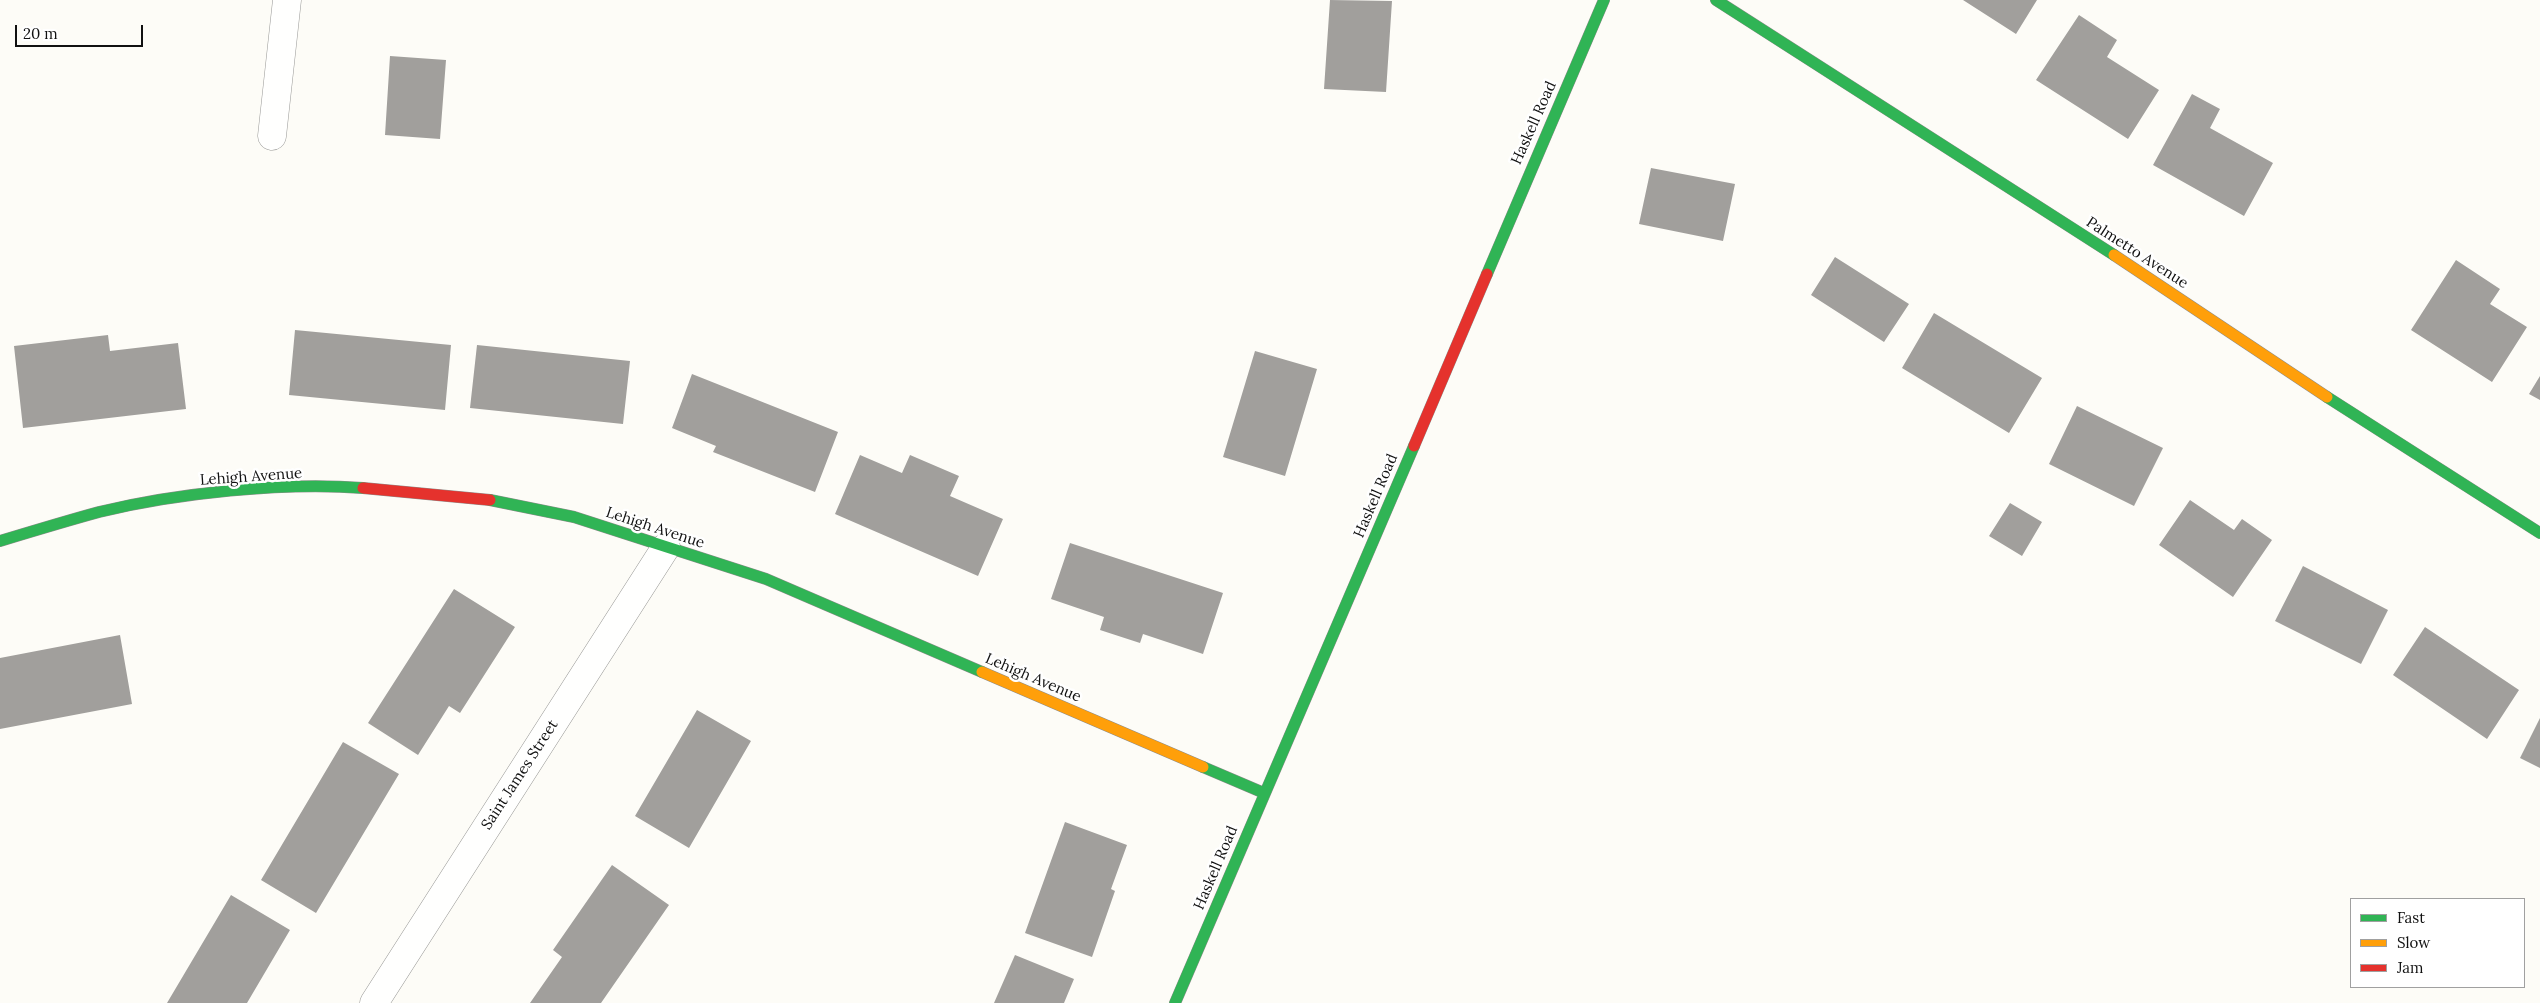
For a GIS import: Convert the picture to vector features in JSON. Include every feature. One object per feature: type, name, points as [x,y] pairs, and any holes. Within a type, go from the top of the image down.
[{"type":"street","points":[[272,136],[287,0]]},
{"type":"street","name":"Haskell Road","points":[[1175,1003],[1604,0]]},
{"type":"street","name":"Palmetto Avenue","points":[[1716,0],[2054,216],[2362,420],[2540,533]]},
{"type":"street","name":"Lehigh Avenue","points":[[0,541],[100,512],[179,498],[258,489],[337,486],[417,491],[496,501],[574,517],[766,579],[1264,793]]},
{"type":"street","name":"Saint James Street","points":[[374,1003],[666,547]]},
{"type":"building","points":[[1330,0],[1392,1],[1386,92],[1324,89]]},
{"type":"building","points":[[1963,0],[2037,0],[2016,34]]},
{"type":"building","points":[[2079,15],[2117,40],[2107,57],[2159,90],[2128,139],[2036,80]]},
{"type":"building","points":[[390,56],[446,60],[440,139],[385,135]]},
{"type":"building","points":[[2192,94],[2220,109],[2210,128],[2273,163],[2244,216],[2153,165]]},
{"type":"building","points":[[1651,168],[1735,184],[1723,241],[1639,224]]},
{"type":"building","points":[[1835,257],[1909,304],[1884,342],[1811,295]]},
{"type":"building","points":[[2456,260],[2500,289],[2490,304],[2527,327],[2492,382],[2411,330]]},
{"type":"building","points":[[1934,313],[2042,378],[2009,433],[1902,368]]},
{"type":"building","points":[[295,330],[451,345],[445,410],[289,395]]},
{"type":"building","points":[[108,335],[110,351],[178,343],[186,409],[23,428],[14,346]]},
{"type":"building","points":[[477,345],[630,361],[623,424],[470,408]]},
{"type":"building","points":[[1255,351],[1317,369],[1285,476],[1223,457]]},
{"type":"building","points":[[692,374],[838,432],[815,492],[713,452],[716,446],[672,428]]},
{"type":"building","points":[[2540,376],[2540,400],[2529,394]]},
{"type":"building","points":[[2077,406],[2163,448],[2134,506],[2049,464]]},
{"type":"building","points":[[860,455],[902,473],[910,455],[959,476],[950,496],[1003,519],[978,576],[835,514]]},
{"type":"building","points":[[2190,500],[2234,530],[2242,519],[2272,540],[2233,597],[2159,545]]},
{"type":"building","points":[[2010,503],[2042,522],[2022,556],[1989,536]]},
{"type":"building","points":[[1070,543],[1223,593],[1203,654],[1143,634],[1140,643],[1100,630],[1104,617],[1051,599]]},
{"type":"building","points":[[2303,566],[2388,610],[2361,664],[2275,621]]},
{"type":"building","points":[[454,589],[515,627],[460,713],[449,706],[418,755],[368,723]]},
{"type":"building","points":[[2425,627],[2519,690],[2487,739],[2393,675]]},
{"type":"building","points":[[120,635],[132,704],[0,729],[0,658]]},
{"type":"building","points":[[697,710],[751,741],[689,848],[635,816]]},
{"type":"building","points":[[2540,718],[2540,768],[2520,758]]},
{"type":"building","points":[[343,742],[399,774],[316,913],[261,880]]},
{"type":"building","points":[[1065,822],[1127,845],[1111,889],[1115,891],[1092,957],[1025,933]]},
{"type":"building","points":[[612,865],[669,905],[601,1003],[530,1003],[562,957],[553,950]]},
{"type":"building","points":[[231,895],[290,930],[247,1003],[167,1003]]},
{"type":"building","points":[[1015,955],[1074,979],[1064,1003],[994,1003]]},
{"type":"traffic: fast","points":[[1487,274],[1604,0]]},
{"type":"traffic: fast","points":[[1716,0],[2114,255]]},
{"type":"traffic: fast","points":[[2327,397],[2540,533]]},
{"type":"traffic: fast","points":[[1175,1003],[1414,446]]},
{"type":"traffic: fast","points":[[0,541],[99,512],[196,494],[265,488],[363,488]]},
{"type":"traffic: fast","points":[[490,500],[574,517],[766,579],[982,672]]},
{"type":"traffic: fast","points":[[1203,767],[1264,793]]},
{"type":"traffic: slow","points":[[2114,255],[2327,397]]},
{"type":"traffic: slow","points":[[982,672],[1203,767]]},
{"type":"traffic: jam","points":[[1414,446],[1487,274]]},
{"type":"traffic: jam","points":[[363,488],[490,500]]}]
